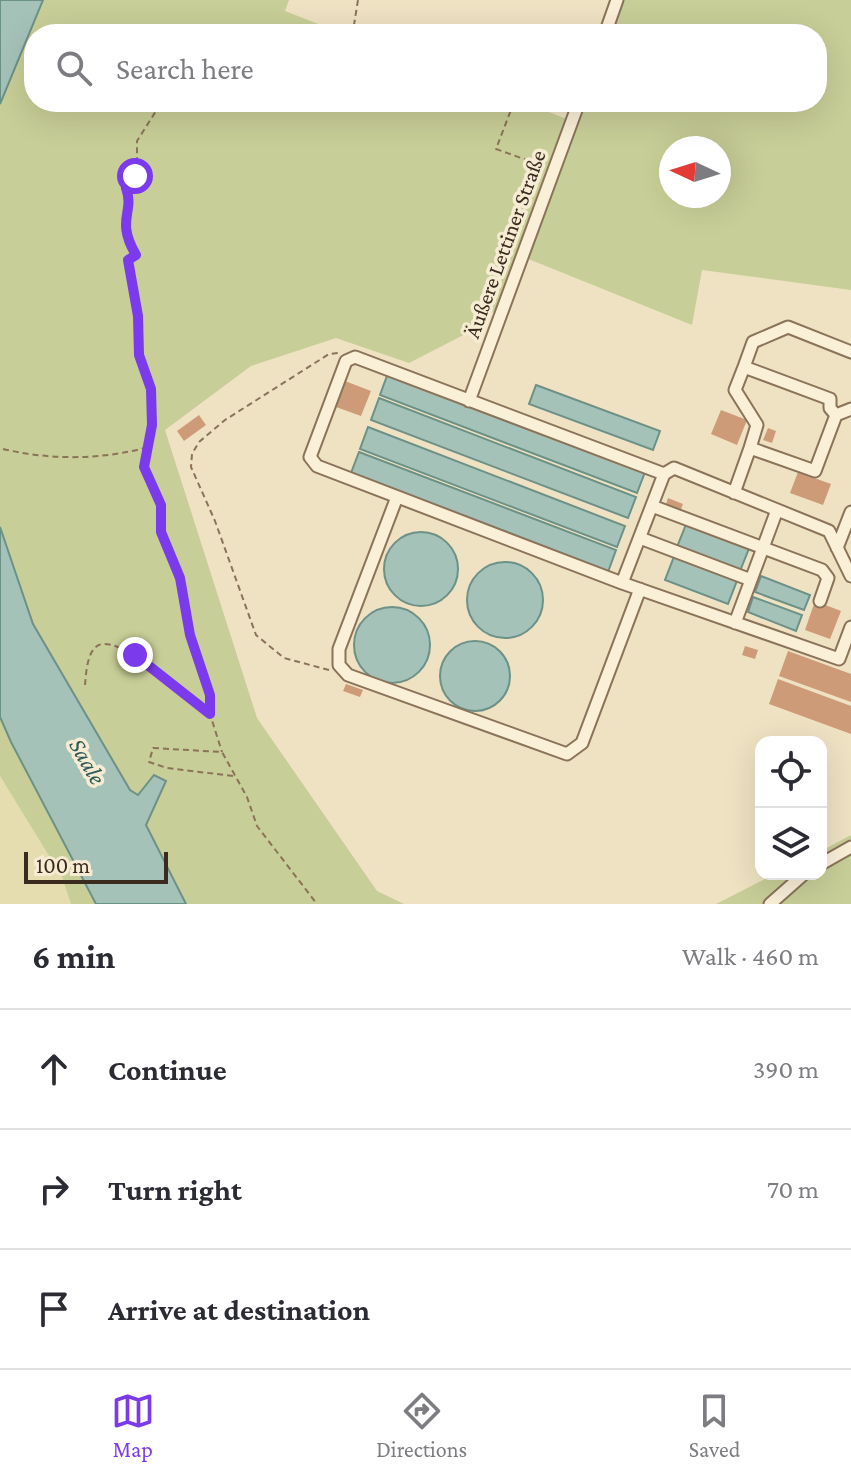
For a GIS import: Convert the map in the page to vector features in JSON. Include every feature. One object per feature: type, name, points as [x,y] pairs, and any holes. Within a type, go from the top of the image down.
[{"type":"street","points":[[609,24],[617,0]]},
{"type":"street","name":"Äußere Lettiner Straße","points":[[469,401],[575,112]]},
{"type":"street","points":[[734,493],[757,425],[735,390],[753,342],[788,327],[851,352]]},
{"type":"street","points":[[664,474],[350,357],[310,457],[312,463],[622,583],[839,659],[851,627]]},
{"type":"street","points":[[744,367],[830,399],[830,408],[836,415]]},
{"type":"street","points":[[750,448],[815,471],[836,415],[851,409]]},
{"type":"street","points":[[622,583],[664,474],[674,468],[829,531],[851,576]]},
{"type":"street","points":[[397,497],[339,649],[339,665],[348,675],[567,754],[582,743],[640,589]]},
{"type":"street","points":[[652,506],[822,570],[828,578],[820,601]]},
{"type":"street","points":[[735,623],[777,510]]},
{"type":"street","points":[[837,548],[851,512]]},
{"type":"street","points":[[640,538],[751,580]]},
{"type":"street","points":[[827,861],[851,847]]},
{"type":"street","points":[[770,904],[797,880]]},
{"type":"path","points":[[354,24],[358,0]]},
{"type":"path","points":[[155,112],[137,141],[137,170],[126,188],[130,197],[123,220],[126,238],[136,255],[128,260],[131,288],[138,316],[139,355],[151,389],[152,425],[144,467],[161,505],[161,532],[180,578],[190,635],[210,695],[210,714],[222,752],[247,797],[257,826],[317,904]]},
{"type":"path","points":[[510,112],[496,149],[527,160]]},
{"type":"path","points":[[348,675],[284,658],[256,635],[215,521],[191,467],[192,454],[199,442],[225,420],[329,354],[336,352],[350,357]]},
{"type":"path","points":[[3,449],[52,457],[118,455],[147,448]]},
{"type":"path","points":[[85,685],[92,651],[99,645],[112,644],[135,655],[210,714]]},
{"type":"path","points":[[222,752],[153,748],[149,762],[167,768],[233,776]]},
{"type":"shaded area","points":[[0,776],[62,877],[71,904],[0,904]]},
{"type":"green space","points":[[43,0],[289,0],[285,11],[318,24],[33,24]]},
{"type":"green space","points":[[619,0],[851,0],[851,290],[702,270],[692,325],[526,258],[499,315],[492,312],[481,326],[409,363],[336,338],[251,366],[165,430],[257,718],[377,891],[404,904],[186,904],[146,825],[138,795],[130,790],[33,624],[0,527],[0,104],[24,46],[24,112],[549,112],[570,120],[575,112],[827,112],[827,24],[611,24]]},
{"type":"green space","points":[[0,717],[96,904],[71,904],[62,877],[0,776]]},
{"type":"green space","points":[[851,835],[851,904],[716,904],[763,880],[827,880],[827,848]]},
{"type":"water","points":[[0,0],[43,0],[33,24],[24,24],[24,46],[0,104]]},
{"type":"water","points":[[388,373],[645,472],[637,493],[380,395]]},
{"type":"water","points":[[536,385],[660,431],[653,450],[529,404]]},
{"type":"water","points":[[379,398],[636,497],[628,518],[371,420]]},
{"type":"water","points":[[368,427],[625,526],[617,547],[360,449]]},
{"type":"water","points":[[359,452],[616,550],[608,572],[351,473]]},
{"type":"water","points":[[687,522],[750,546],[740,571],[677,547]]},
{"type":"water","name":"Saale","points":[[0,527],[33,624],[130,790],[138,795],[154,775],[166,781],[146,825],[186,904],[96,904],[11,742],[0,717]]},
{"type":"water","points":[[421,532],[442,538],[452,548],[458,569],[452,590],[442,600],[421,606],[400,600],[390,590],[384,569],[390,548],[400,538]]},
{"type":"water","points":[[675,554],[738,578],[728,604],[665,580]]},
{"type":"water","points":[[505,562],[519,565],[532,573],[540,586],[543,600],[540,614],[532,627],[519,635],[505,638],[491,635],[478,627],[470,614],[467,600],[470,586],[478,573],[491,565]]},
{"type":"water","points":[[761,576],[810,595],[804,610],[755,592]]},
{"type":"water","points":[[753,597],[802,615],[796,631],[748,612]]},
{"type":"water","points":[[392,607],[406,610],[419,618],[427,631],[430,645],[427,659],[419,672],[406,680],[392,683],[378,680],[365,672],[357,659],[354,645],[357,631],[365,618],[378,610]]},
{"type":"water","points":[[468,641],[482,641],[504,656],[510,676],[508,689],[500,701],[482,711],[468,711],[446,696],[440,683],[440,669],[455,647]]},
{"type":"building","points":[[345,381],[371,391],[361,416],[336,407]]},
{"type":"building","points":[[721,410],[747,420],[737,445],[711,434]]},
{"type":"building","points":[[199,415],[206,425],[184,441],[177,431]]},
{"type":"building","points":[[768,428],[776,431],[772,443],[763,440]]},
{"type":"building","points":[[798,472],[831,484],[823,505],[790,493]]},
{"type":"building","points":[[668,498],[683,504],[680,512],[665,507]]},
{"type":"building","points":[[815,601],[841,611],[830,639],[805,630]]},
{"type":"building","points":[[745,646],[758,650],[755,659],[742,655]]},
{"type":"building","points":[[788,651],[851,674],[851,702],[779,676]]},
{"type":"building","points":[[778,679],[851,706],[851,734],[769,704]]},
{"type":"building","points":[[346,684],[363,690],[360,697],[343,691]]},
{"type":"route","points":[[135,176],[126,188],[130,197],[123,220],[126,238],[136,255],[128,260],[132,270],[131,288],[138,316],[139,355],[151,389],[152,425],[144,467],[161,505],[161,532],[180,578],[190,635],[210,695],[210,714],[135,655]]}]
